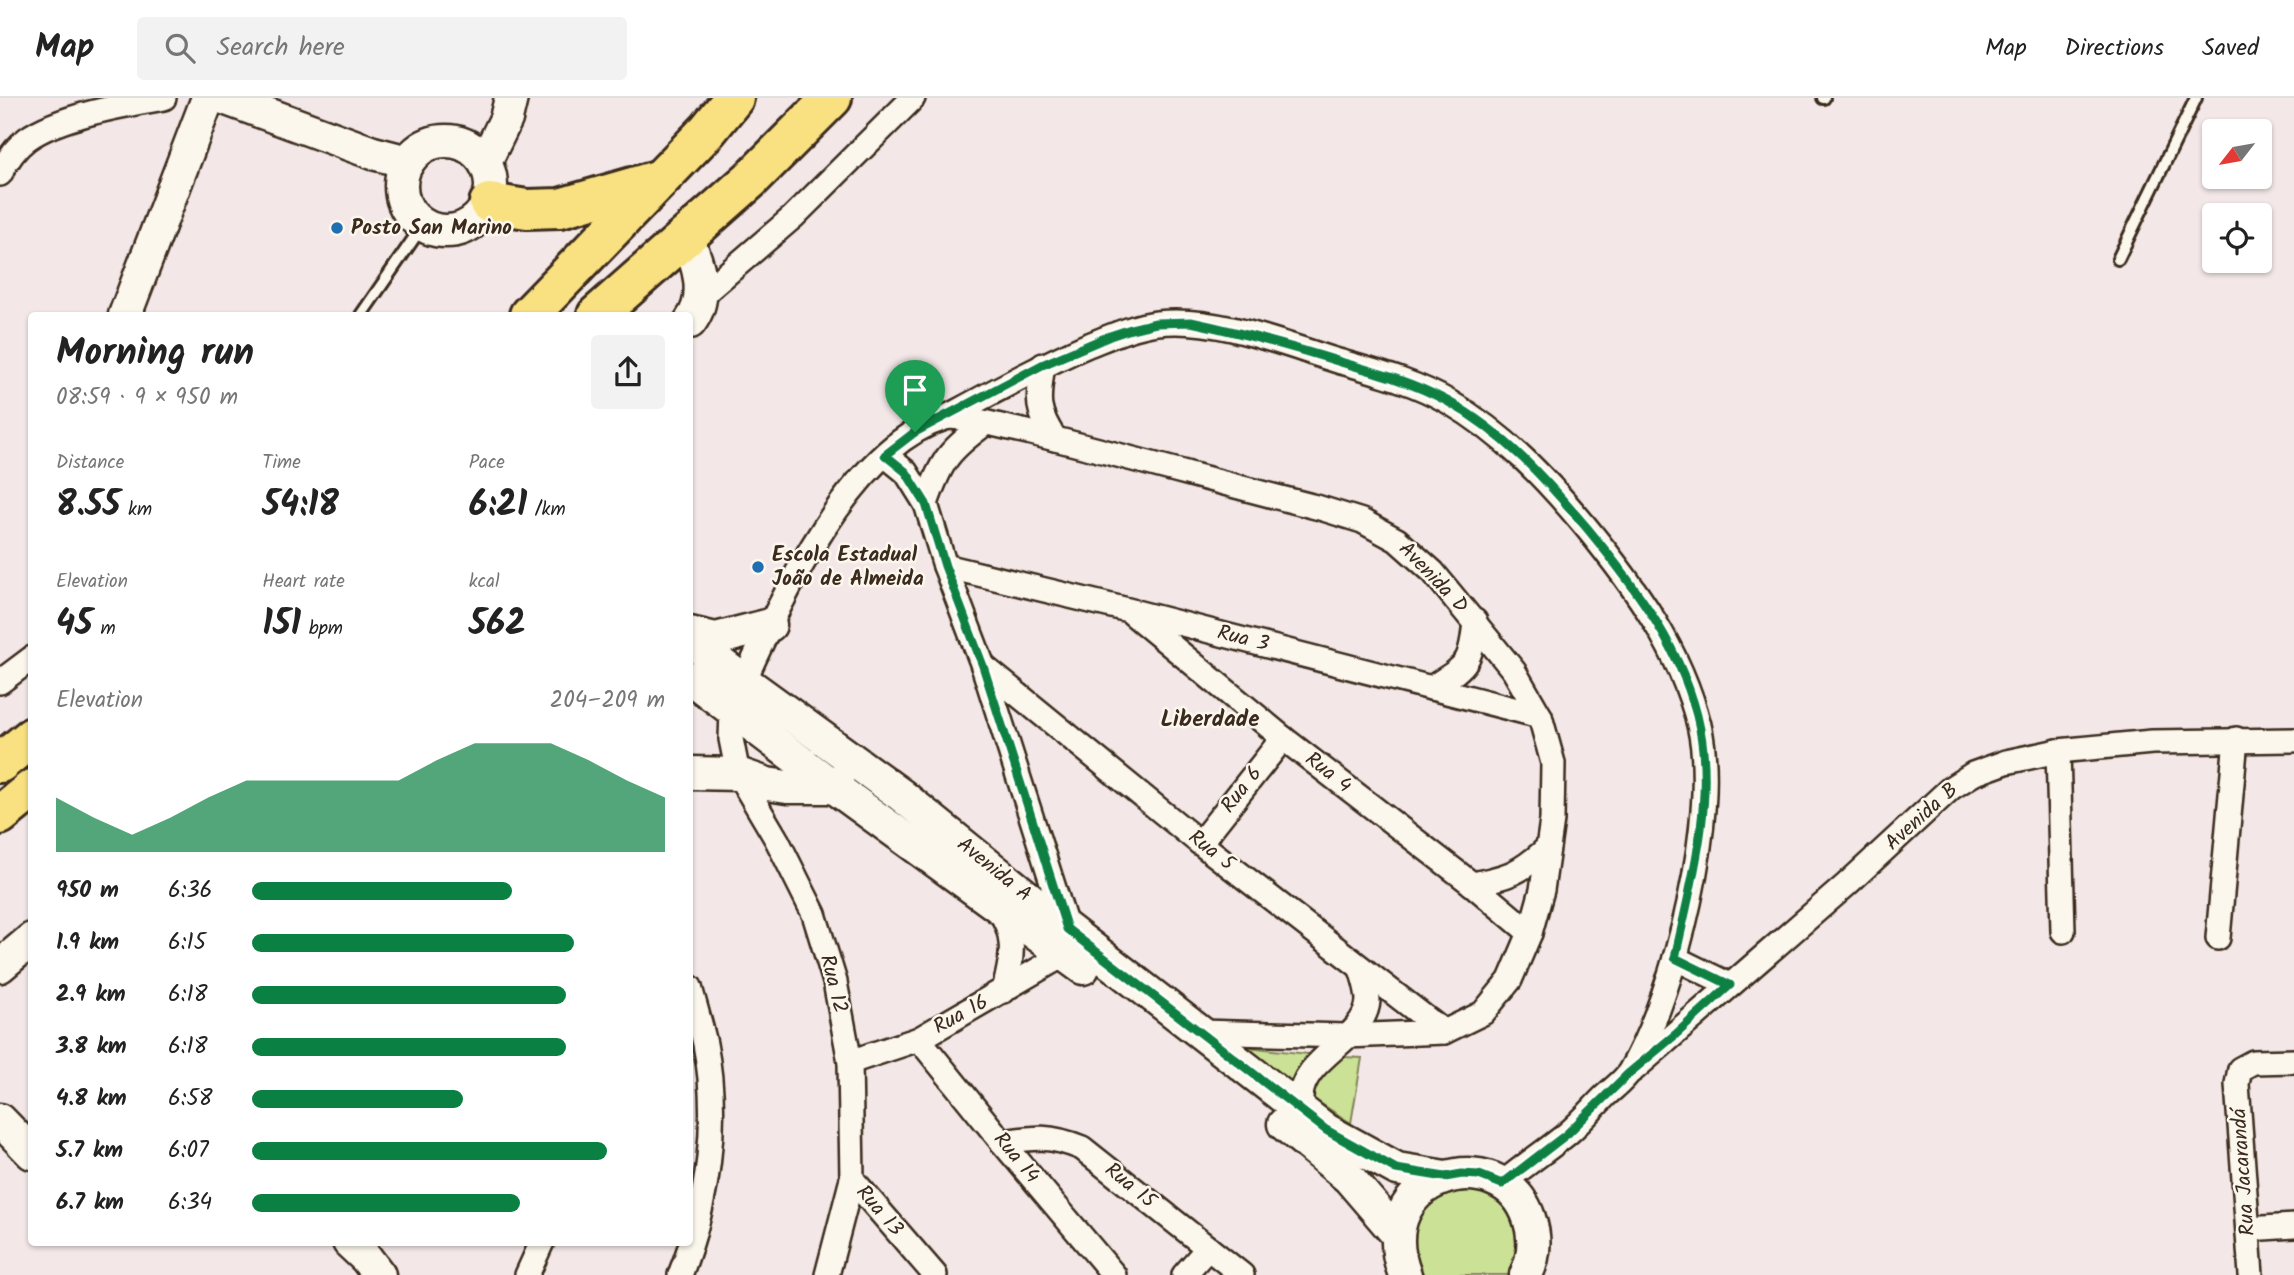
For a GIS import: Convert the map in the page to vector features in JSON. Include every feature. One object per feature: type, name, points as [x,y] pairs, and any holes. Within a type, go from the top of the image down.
[{"type":"highway","points":[[532,312],[708,130],[734,98]]},
{"type":"highway","points":[[600,312],[750,180],[832,98]]},
{"type":"highway","points":[[686,235],[674,206],[677,186],[708,130]]},
{"type":"highway","points":[[489,203],[527,209],[560,208],[659,179]]},
{"type":"highway","points":[[0,741],[28,718]]},
{"type":"highway","points":[[0,763],[28,740]]},
{"type":"highway","points":[[0,815],[28,792]]},
{"type":"street","points":[[0,174],[24,141],[43,129],[67,120],[164,98]]},
{"type":"street","points":[[126,312],[208,98]]},
{"type":"street","points":[[224,98],[373,153],[405,168]]},
{"type":"street","points":[[695,309],[913,98]]},
{"type":"street","points":[[480,156],[507,112]]},
{"type":"street","points":[[446,141],[461,143],[480,156],[492,182],[489,203],[481,217],[468,227],[453,232],[438,231],[423,225],[412,215],[401,189],[405,168],[418,150],[432,143],[446,141]]},
{"type":"street","points":[[686,235],[701,284],[695,309]]},
{"type":"street","points":[[744,681],[799,570],[847,494],[885,455],[915,432],[1042,365],[1110,336],[1156,323],[1191,322],[1251,334],[1409,383],[1460,409],[1493,432],[1534,467],[1622,571],[1654,618],[1681,669],[1700,729],[1704,794],[1698,851],[1675,958],[1661,1002],[1628,1074]]},
{"type":"street","points":[[1042,365],[1038,397],[1042,419],[1055,439]]},
{"type":"street","name":"Avenida D","points":[[947,417],[1055,439],[1362,521],[1397,540],[1433,572],[1514,670],[1540,716],[1553,763],[1552,820],[1542,890],[1530,933],[1510,980],[1483,1013],[1444,1032],[1346,1036],[1200,1032]]},
{"type":"street","points":[[926,504],[937,471],[958,443],[986,423]]},
{"type":"street","points":[[885,455],[906,472],[926,504],[945,566],[983,666],[1066,942]]},
{"type":"street","name":"Rua 3","points":[[945,566],[1540,716]]},
{"type":"street","name":"Rua 4","points":[[1128,610],[1283,738],[1472,884],[1530,933]]},
{"type":"street","points":[[1431,688],[1459,670],[1469,660],[1473,649],[1475,621]]},
{"type":"street","points":[[693,635],[716,639],[770,625]]},
{"type":"street","name":"Avenida A","points":[[693,640],[696,646],[901,795],[1066,942],[1349,1178],[1397,1234]]},
{"type":"street","points":[[0,682],[28,661]]},
{"type":"street","name":"Rua 5","points":[[983,666],[1200,843],[1444,1032]]},
{"type":"street","name":"Avenida A","points":[[693,680],[834,787],[994,902],[1066,942],[1200,1032],[1326,1130],[1396,1169],[1445,1177],[1479,1175],[1502,1184]]},
{"type":"street","name":"Rua 12","points":[[732,711],[731,738],[738,774],[777,841],[814,914],[835,982],[850,1062],[852,1180],[827,1275]]},
{"type":"street","name":"Rua 6","points":[[1200,843],[1283,738]]},
{"type":"street","points":[[2218,938],[2236,739]]},
{"type":"street","name":"Avenida B","points":[[1502,1184],[1567,1134],[1628,1074],[1846,885],[1951,788],[1973,774],[2006,762],[2058,751],[2152,742],[2294,740]]},
{"type":"street","points":[[2058,751],[2063,931]]},
{"type":"street","points":[[693,773],[738,774],[767,784],[787,787],[834,787],[849,758]]},
{"type":"street","points":[[1472,884],[1504,877],[1528,866],[1548,847]]},
{"type":"street","points":[[994,902],[1007,921],[1012,943],[1004,991]]},
{"type":"street","points":[[0,966],[28,942]]},
{"type":"street","name":"Rua 16","points":[[850,1062],[919,1039],[1004,991],[1066,942]]},
{"type":"street","points":[[1675,958],[1730,985]]},
{"type":"street","points":[[1304,1114],[1301,1098],[1303,1085],[1365,1013],[1368,1000],[1361,969]]},
{"type":"street","points":[[693,998],[705,1044],[710,1096],[706,1177],[693,1235]]},
{"type":"street","name":"Rua 14","points":[[919,1039],[1114,1275]]},
{"type":"street","name":"Rua Jacarandá","points":[[2251,1275],[2237,1084],[2240,1069],[2253,1062],[2294,1061]]},
{"type":"street","points":[[0,1120],[28,1149]]},
{"type":"street","name":"Rua 15","points":[[1002,1142],[1038,1137],[1060,1139],[1082,1148],[1242,1275]]},
{"type":"street","points":[[1405,1275],[1398,1255],[1397,1234],[1402,1215],[1413,1198],[1427,1185],[1445,1177]]},
{"type":"street","name":"Rua 13","points":[[852,1180],[935,1275]]},
{"type":"street","points":[[1502,1184],[1514,1193],[1527,1210],[1534,1231],[1534,1253],[1526,1275]]},
{"type":"street","points":[[2248,1229],[2294,1226]]},
{"type":"street","points":[[527,1275],[540,1246]]},
{"type":"street","points":[[680,1275],[690,1246]]},
{"type":"street","points":[[1184,1275],[1208,1248]]},
{"type":"lane","points":[[2118,259],[2196,98]]},
{"type":"lane","points":[[363,312],[423,225]]},
{"type":"green space","points":[[1248,1047],[1362,1058],[1351,1123],[1247,1056]]},
{"type":"green space","points":[[1483,1189],[1512,1210],[1523,1245],[1512,1275],[1424,1275],[1418,1264],[1414,1240],[1415,1228],[1425,1207],[1434,1198],[1449,1190]]},
{"type":"place","name":"Posto San Marino","points":[[337,228]]},
{"type":"place","name":"Escola Estadual João de Almeida","points":[[758,567]]},
{"type":"district","name":"Liberdade","points":[[1210,720]]},
{"type":"route","points":[[1191,322],[1251,334],[1409,383],[1449,402],[1493,432],[1534,467],[1622,571],[1654,618],[1681,669],[1700,729],[1704,794],[1698,851],[1675,958],[1730,985],[1628,1074],[1567,1134],[1502,1184],[1479,1175],[1445,1177],[1396,1169],[1326,1130],[1067,929],[983,666],[945,566],[926,504],[906,472],[885,455],[915,432],[1042,365],[1110,336],[1156,323],[1191,322]]}]
